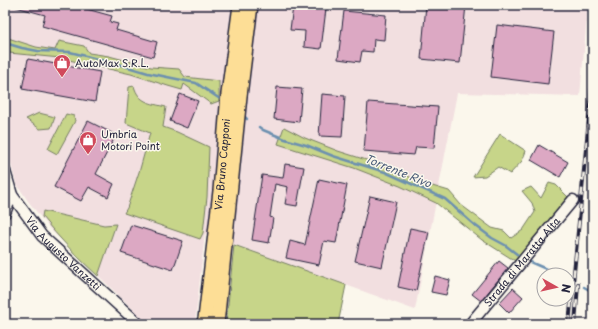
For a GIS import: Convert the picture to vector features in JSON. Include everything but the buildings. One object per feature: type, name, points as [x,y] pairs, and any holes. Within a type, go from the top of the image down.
[{"type":"main road","name":"Via Bruno Capponi","points":[[203,324],[205,319],[220,191],[228,94],[240,5]]},
{"type":"main road","name":"Via Bruno Capponi","points":[[217,324],[240,96],[251,5]]},
{"type":"street","name":"Via Augusto Vanzetti","points":[[5,171],[12,195],[42,236],[139,324]]},
{"type":"street","points":[[5,213],[12,195]]},
{"type":"street","name":"Strada di Maratta Alta","points":[[470,324],[573,200]]},
{"type":"shaded area","points":[[5,5],[588,5],[580,96],[457,93],[415,310],[205,234],[195,324],[150,324],[50,229],[16,183],[5,144]]},
{"type":"green space","points":[[5,37],[36,47],[55,50],[59,41],[84,46],[89,53],[109,56],[151,67],[179,69],[185,77],[219,81],[219,101],[211,104],[184,84],[182,90],[131,74],[60,58],[5,52]]},
{"type":"green space","points":[[134,86],[136,92],[142,99],[150,103],[166,107],[163,127],[209,147],[207,197],[203,233],[200,239],[124,213],[140,169],[150,133],[126,123],[129,87]]},
{"type":"green space","points":[[39,113],[55,117],[51,128],[40,129],[26,119]]},
{"type":"green space","points":[[66,114],[74,116],[75,121],[57,154],[48,149]]},
{"type":"green space","points":[[284,127],[305,138],[338,151],[395,169],[419,182],[449,191],[461,205],[492,228],[504,231],[511,238],[523,230],[535,212],[532,203],[522,191],[531,187],[541,198],[549,183],[556,185],[572,201],[520,264],[482,240],[436,203],[400,186],[354,168],[278,144]]},
{"type":"green space","points":[[500,134],[526,151],[522,161],[510,174],[498,167],[485,176],[473,177]]},
{"type":"green space","points":[[43,211],[104,225],[116,224],[98,276],[48,225],[42,217]]},
{"type":"green space","points":[[234,245],[346,285],[338,324],[226,324]]},
{"type":"waterway","name":"Torrente Rivo","points":[[5,43],[38,51],[70,52],[148,73],[196,83],[223,101]]},
{"type":"waterway","name":"Torrente Rivo","points":[[259,127],[285,139],[385,172],[445,199],[472,223],[518,255]]},
{"type":"waterway","name":"Torrente Rivo","points":[[530,262],[542,267]]},
{"type":"waterway","name":"Torrente Rivo","points":[[584,287],[593,292]]},
{"type":"railway","points":[[569,324],[593,77]]},
{"type":"railway","points":[[575,324],[578,284]]},
{"type":"place","name":"AutoMax S.R.L.","points":[[62,78]]},
{"type":"place","name":"Umbria Motori Point","points":[[88,155]]}]
